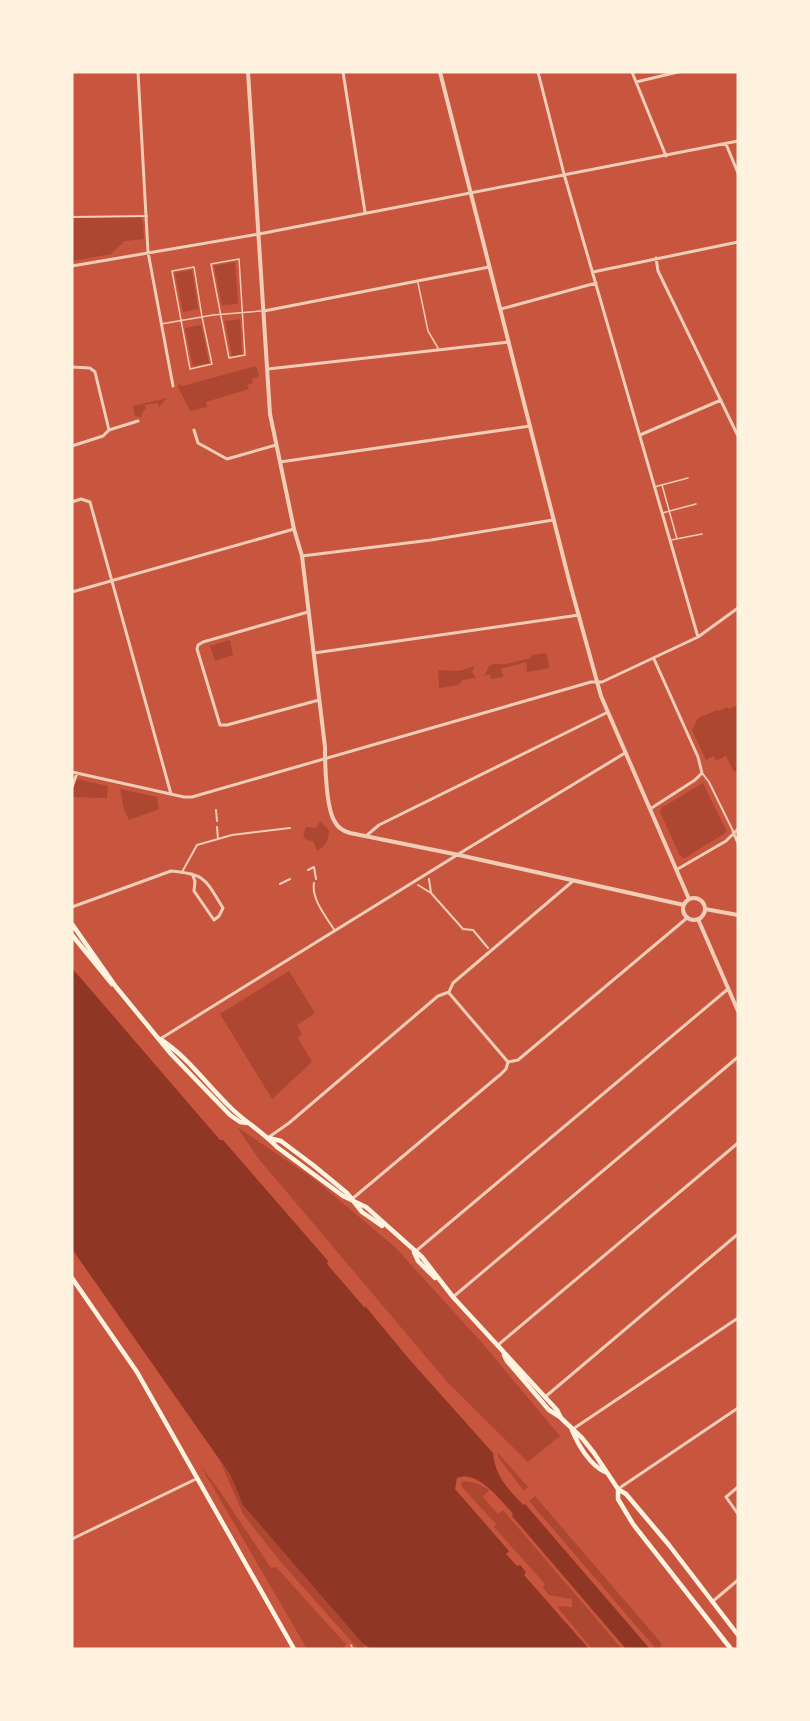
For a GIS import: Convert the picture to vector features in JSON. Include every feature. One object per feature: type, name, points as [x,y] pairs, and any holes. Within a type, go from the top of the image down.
[{"type":"main road","points":[[72,924],[116,987],[160,1039],[176,1049],[232,1110],[268,1138],[277,1148],[350,1200],[366,1207],[397,1235],[414,1252],[418,1261],[448,1290],[497,1346],[549,1410],[561,1418]]},
{"type":"main road","points":[[72,935],[106,979],[116,987]]},
{"type":"main road","points":[[72,1278],[137,1372],[294,1649]]},
{"type":"main road","points":[[504,1355],[510,1358],[545,1397],[572,1430],[577,1442],[598,1469],[605,1472],[618,1489],[626,1494],[669,1545],[738,1635]]},
{"type":"main road","points":[[618,1489],[618,1500],[633,1524],[731,1649]]},
{"type":"street","points":[[138,72],[148,252],[172,386]]},
{"type":"street","points":[[248,72],[270,414],[294,529],[302,556],[333,818],[339,828],[344,831],[684,904]]},
{"type":"street","points":[[343,72],[365,212]]},
{"type":"street","points":[[440,72],[597,682],[625,753],[689,899]]},
{"type":"street","points":[[538,72],[564,174],[698,637]]},
{"type":"street","points":[[632,72],[666,156]]},
{"type":"street","points":[[636,82],[678,72]]},
{"type":"street","points":[[72,266],[259,234],[738,141]]},
{"type":"street","points":[[726,144],[738,173]]},
{"type":"street","points":[[72,217],[147,216]]},
{"type":"street","points":[[593,272],[738,242]]},
{"type":"street","points":[[656,258],[657,271],[738,436]]},
{"type":"street","points":[[264,311],[490,267]]},
{"type":"street","points":[[501,309],[596,283]]},
{"type":"street","points":[[267,369],[509,342]]},
{"type":"street","points":[[72,367],[90,368],[94,372],[109,430]]},
{"type":"street","points":[[640,435],[721,400]]},
{"type":"street","points":[[72,446],[103,436],[109,430],[138,421]]},
{"type":"street","points":[[280,462],[530,426]]},
{"type":"street","points":[[194,430],[198,443],[227,459],[276,445]]},
{"type":"street","points":[[72,502],[81,499],[90,502],[171,794]]},
{"type":"street","points":[[302,556],[431,540],[555,520]]},
{"type":"street","points":[[72,591],[294,529]]},
{"type":"street","points":[[72,787],[74,773],[192,797],[489,710],[591,682],[602,682],[698,637],[738,608]]},
{"type":"street","points":[[308,612],[203,642],[198,645],[197,649],[220,725],[319,700]]},
{"type":"street","points":[[314,653],[579,615]]},
{"type":"street","points":[[654,658],[698,757],[702,773],[709,782],[738,843]]},
{"type":"street","points":[[366,836],[379,825],[608,712]]},
{"type":"street","points":[[160,1039],[625,753]]},
{"type":"street","points":[[650,809],[702,773]]},
{"type":"street","points":[[216,810],[217,821]]},
{"type":"street","points":[[217,828],[218,839]]},
{"type":"street","points":[[182,872],[197,845],[232,835],[290,828]]},
{"type":"street","points":[[676,870],[726,841],[738,829]]},
{"type":"street","points":[[308,870],[314,867],[316,879]]},
{"type":"street","points":[[72,907],[171,871],[182,872],[192,874],[201,876],[206,881],[223,908],[214,920],[194,891],[195,881],[192,874]]},
{"type":"street","points":[[280,884],[290,879]]},
{"type":"street","points":[[429,879],[431,893]]},
{"type":"street","points":[[268,1138],[289,1123],[438,996],[449,992],[453,983],[573,881]]},
{"type":"street","points":[[314,884],[313,889],[317,902],[335,931]]},
{"type":"street","points":[[418,885],[431,893],[463,929],[472,930],[488,948]]},
{"type":"street","points":[[508,1062],[518,1060],[687,918],[698,919],[704,914],[705,909],[701,901],[695,898],[689,899],[684,904],[683,912],[687,918]]},
{"type":"street","points":[[705,909],[738,915]]},
{"type":"street","points":[[698,919],[738,1011]]},
{"type":"street","points":[[414,1252],[728,989]]},
{"type":"street","points":[[449,992],[508,1062]]},
{"type":"street","points":[[453,1298],[738,1057]]},
{"type":"street","points":[[350,1200],[501,1074],[508,1062]]},
{"type":"street","points":[[497,1346],[738,1143]]},
{"type":"street","points":[[545,1397],[738,1234]]},
{"type":"street","points":[[572,1430],[738,1318]]},
{"type":"street","points":[[618,1489],[738,1408]]},
{"type":"street","points":[[72,1539],[196,1479]]},
{"type":"street","points":[[738,1487],[726,1497],[738,1514]]},
{"type":"street","points":[[712,1602],[738,1580]]},
{"type":"lane","points":[[239,259],[241,313],[245,355],[229,358],[212,264],[239,259]]},
{"type":"lane","points":[[194,267],[202,317],[212,364],[190,369],[172,271],[194,267]]},
{"type":"lane","points":[[417,282],[428,331],[438,345],[438,349]]},
{"type":"lane","points":[[161,324],[213,315],[264,311]]},
{"type":"lane","points":[[654,487],[688,478]]},
{"type":"lane","points":[[662,485],[677,539]]},
{"type":"lane","points":[[662,513],[696,504]]},
{"type":"lane","points":[[669,540],[702,534]]},
{"type":"lane","points":[[351,1645],[352,1649]]},
{"type":"shaded area","points":[[141,217],[144,239],[125,241],[111,254],[72,261],[72,218]]},
{"type":"shaded area","points":[[235,262],[238,304],[222,305],[214,266]]},
{"type":"shaded area","points":[[192,270],[198,309],[183,312],[175,273]]},
{"type":"shaded area","points":[[240,319],[242,354],[232,356],[225,321]]},
{"type":"shaded area","points":[[201,325],[209,363],[193,366],[185,328]]},
{"type":"shaded area","points":[[256,366],[259,376],[252,379],[253,383],[247,385],[249,389],[206,402],[207,407],[190,411],[178,387],[179,384],[183,386]]},
{"type":"shaded area","points":[[167,398],[159,407],[158,403],[145,405],[146,409],[142,417],[135,416],[133,406]]},
{"type":"shaded area","points":[[230,640],[233,655],[215,661],[210,646]]},
{"type":"shaded area","points":[[547,653],[549,668],[527,672],[526,662],[501,669],[503,677],[491,679],[490,674],[484,676],[489,666],[493,664],[506,664],[531,658],[532,655]]},
{"type":"shaded area","points":[[475,666],[472,672],[476,678],[462,680],[459,685],[439,688],[438,670],[459,671]]},
{"type":"shaded area","points":[[738,705],[738,770],[734,772],[726,756],[716,761],[714,756],[706,760],[692,730],[698,718]]},
{"type":"shaded area","points":[[72,778],[108,786],[107,798],[72,797]]},
{"type":"shaded area","points":[[703,783],[727,832],[685,858],[680,856],[660,812],[661,808]]},
{"type":"shaded area","points":[[120,789],[157,797],[159,809],[129,820]]},
{"type":"shaded area","points":[[320,821],[329,830],[329,834],[325,845],[317,851],[313,841],[306,840],[303,835],[306,827],[316,828]]},
{"type":"shaded area","points":[[72,968],[328,1261],[327,1264],[409,1359],[493,1453],[494,1462],[507,1487],[523,1505],[525,1504],[650,1649],[626,1649],[512,1516],[513,1514],[502,1501],[488,1487],[472,1478],[465,1476],[457,1478],[455,1489],[509,1551],[506,1554],[517,1566],[520,1565],[526,1572],[524,1575],[589,1649],[372,1649],[364,1645],[243,1505],[231,1476],[72,1249]]},
{"type":"shaded area","points":[[289,971],[315,1013],[297,1025],[302,1034],[298,1038],[312,1062],[272,1099],[220,1014]]},
{"type":"shaded area","points":[[237,1127],[314,1179],[395,1247],[483,1344],[560,1436],[528,1462],[448,1383],[258,1158]]},
{"type":"shaded area","points":[[498,1453],[528,1487],[524,1491],[498,1457]]},
{"type":"shaded area","points":[[221,1463],[231,1476],[244,1505],[364,1645],[364,1649],[358,1649],[280,1561],[243,1514]]},
{"type":"shaded area","points":[[200,1465],[271,1568],[276,1567],[346,1644],[344,1649],[307,1649]]},
{"type":"shaded area","points":[[464,1481],[476,1483],[489,1490],[483,1497],[498,1514],[503,1510],[622,1649],[592,1649],[558,1608],[559,1606],[572,1607],[572,1599],[549,1595],[543,1588],[545,1584],[494,1527],[496,1524],[461,1486]]},
{"type":"shaded area","points":[[535,1496],[662,1644],[660,1645],[662,1649],[656,1649],[529,1501]]}]
